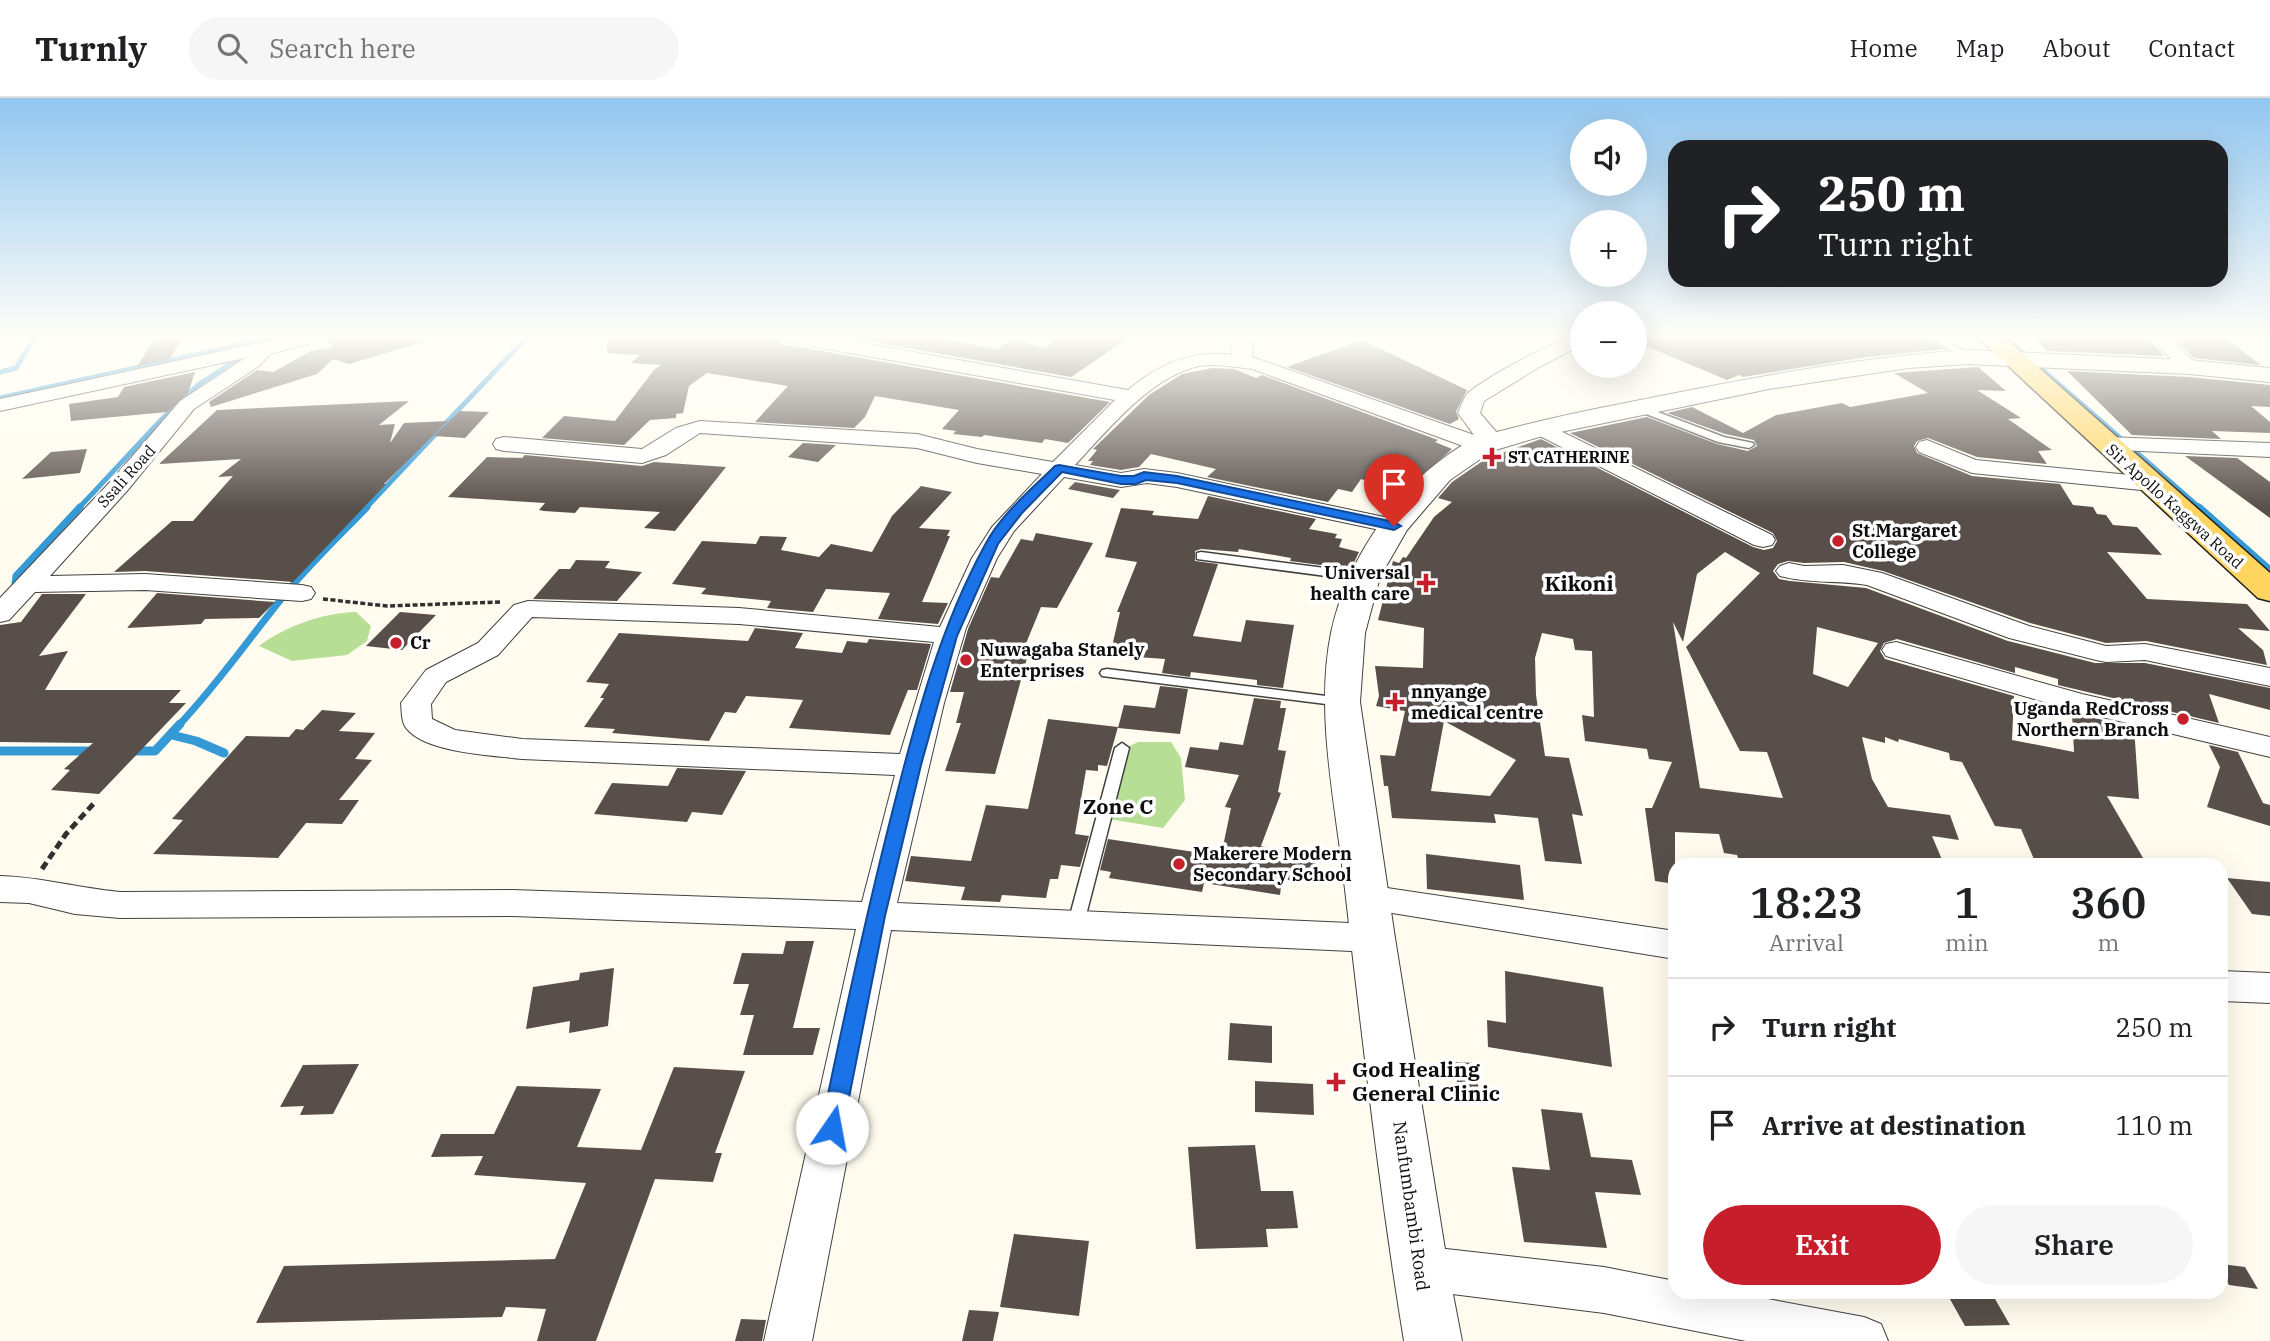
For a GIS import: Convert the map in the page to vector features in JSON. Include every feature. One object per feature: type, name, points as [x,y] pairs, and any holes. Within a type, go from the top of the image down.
[{"type":"main road","name":"Sir Apollo Kaggwa Road","points":[[2043,393],[2106,444],[2270,591]]},
{"type":"street","points":[[0,405],[56,393]]},
{"type":"street","name":"Ssali Road","points":[[0,614],[118,486],[187,405],[203,393]]},
{"type":"street","points":[[1110,393],[1133,397]]},
{"type":"street","points":[[788,1341],[876,916],[912,765],[949,636],[992,543],[1018,510],[1110,415],[1138,393]]},
{"type":"street","points":[[1338,393],[1488,443]]},
{"type":"street","points":[[1483,393],[1475,398],[1469,413],[1488,443]]},
{"type":"street","name":"Nanfumbambi Road","points":[[1433,1341],[1419,1268],[1342,702],[1348,633],[1364,577],[1394,526],[1440,474],[1488,443],[1542,428],[1717,393]]},
{"type":"street","points":[[504,444],[642,456],[659,450],[681,431],[700,427],[917,441],[977,456],[1121,480],[1136,480],[1144,476],[1177,480],[1394,526]]},
{"type":"street","points":[[1542,428],[1628,471],[1693,508],[1763,540]]},
{"type":"street","points":[[2106,444],[2270,450]]},
{"type":"street","points":[[1927,447],[1972,466],[2151,484]]},
{"type":"street","points":[[1789,571],[1804,574],[1843,573],[1873,578],[2019,632],[2106,654],[2145,652],[2270,677]]},
{"type":"street","points":[[26,584],[134,582],[293,593]]},
{"type":"street","points":[[912,765],[522,749],[429,732],[418,724],[416,703],[429,683],[442,671],[488,649],[525,610],[631,611],[796,619],[949,636]]},
{"type":"street","points":[[1896,649],[1972,674],[2171,727],[2270,747]]},
{"type":"street","points":[[14,890],[75,901],[120,905],[513,903],[1076,923],[1373,938]]},
{"type":"street","points":[[1367,898],[1668,945]]},
{"type":"street","points":[[2228,986],[2270,988]]},
{"type":"street","points":[[1419,1268],[1604,1290],[1864,1341]]},
{"type":"lane","points":[[1639,408],[1722,440],[1749,445]]},
{"type":"lane","points":[[1201,556],[1364,577]]},
{"type":"lane","points":[[1107,673],[1342,702]]},
{"type":"lane","points":[[1076,923],[1122,748]]},
{"type":"path","points":[[293,593],[337,603],[402,605],[503,602],[516,603],[525,610]]},
{"type":"path","points":[[14,890],[96,801]]},
{"type":"green space","points":[[356,612],[371,626],[367,641],[347,655],[292,661],[259,646],[281,632],[305,622]]},
{"type":"green space","points":[[1138,742],[1171,742],[1181,758],[1185,800],[1163,828],[1109,819],[1128,747]]},
{"type":"building","points":[[120,393],[188,393],[167,412],[71,421],[69,404],[118,397]]},
{"type":"building","points":[[222,393],[256,393],[211,407],[209,402]]},
{"type":"building","points":[[636,393],[687,393],[683,413],[676,414],[676,418],[650,420],[624,445],[542,438],[564,416],[615,421]]},
{"type":"building","points":[[782,393],[1059,393],[1110,402],[1068,443],[1045,439],[1042,443],[984,435],[953,434],[956,431],[942,429],[959,410],[875,396],[865,417],[854,428],[755,422]]},
{"type":"building","points":[[1311,393],[1438,440],[1435,442],[1452,449],[1408,487],[1395,482],[1390,488],[1361,479],[1352,492],[1338,489],[1328,502],[1207,477],[1216,469],[1151,454],[1139,467],[1121,470],[1090,465],[1093,461],[1088,461],[1097,450],[1093,449],[1149,395]]},
{"type":"building","points":[[1361,393],[1465,393],[1456,412],[1459,419],[1450,424]]},
{"type":"building","points":[[1928,393],[1982,393],[2021,418],[2008,419],[2052,450],[2038,451],[2047,464],[1977,457],[1928,438],[1917,441],[1914,446],[1917,453],[1972,476],[2060,484],[2073,505],[2093,507],[2097,514],[2106,515],[2113,525],[2137,527],[2162,555],[2107,552],[2147,599],[2247,604],[2270,631],[2238,628],[2263,650],[2267,665],[2146,641],[2106,643],[2030,623],[1883,571],[1844,562],[1788,561],[1778,564],[1773,571],[1779,579],[1866,588],[2008,641],[2095,663],[2145,663],[2270,688],[2270,710],[2209,694],[2219,723],[2058,685],[2058,679],[2015,667],[2015,673],[1897,639],[1884,643],[1880,651],[1885,659],[2014,696],[2012,740],[2074,752],[2072,713],[2134,727],[2139,799],[2107,796],[2143,858],[2033,858],[2021,829],[1995,826],[1962,762],[1950,760],[1949,753],[1899,739],[1898,742],[1885,737],[1885,743],[1862,737],[1872,779],[1888,807],[1950,815],[1959,840],[1932,836],[1941,858],[1738,858],[1737,855],[1724,853],[1719,834],[1675,832],[1675,858],[1668,858],[1668,883],[1655,881],[1645,808],[1652,808],[1672,762],[1649,759],[1647,749],[1585,741],[1582,715],[1594,717],[1592,651],[1575,650],[1573,639],[1542,633],[1535,658],[1536,695],[1545,756],[1569,758],[1583,816],[1572,814],[1582,864],[1545,861],[1538,818],[1494,814],[1496,823],[1392,818],[1380,755],[1395,756],[1405,711],[1376,706],[1379,696],[1375,666],[1423,668],[1424,628],[1378,620],[1393,561],[1399,563],[1403,557],[1406,558],[1434,517],[1452,502],[1438,498],[1452,482],[1487,458],[1541,439],[1753,547],[1764,550],[1773,548],[1777,541],[1773,533],[1570,433],[1647,417],[1717,444],[1748,451],[1757,446],[1754,440],[1725,434],[1667,413],[1692,407],[1743,433],[1776,415],[1842,403],[1850,407]],"holes":[[[1725,552],[1760,573],[1686,647],[1740,751],[1767,752],[1783,798],[1700,788],[1673,622],[1683,642],[1697,574]],[[1817,627],[1878,643],[1848,687],[1813,674]],[[1444,721],[1516,760],[1490,796],[1431,791]]]},
{"type":"building","points":[[2089,393],[2270,393],[2270,407],[2251,406],[2270,422],[2270,433],[2212,431],[2221,439],[2132,435]]},
{"type":"building","points":[[409,401],[379,425],[395,424],[390,443],[404,423],[448,421],[384,484],[293,582],[145,571],[114,572],[172,521],[193,521],[233,476],[218,477],[241,459],[159,464],[217,410]]},
{"type":"building","points":[[460,411],[489,412],[465,438],[434,436]]},
{"type":"building","points":[[803,443],[836,445],[818,462],[788,457]]},
{"type":"building","points":[[87,449],[80,473],[22,479],[51,452]]},
{"type":"building","points":[[525,455],[642,466],[654,462],[726,467],[675,531],[644,528],[660,512],[580,507],[575,513],[544,511],[539,510],[545,503],[448,497],[487,457],[522,458]]},
{"type":"building","points":[[2185,456],[2237,458],[2270,482],[2270,518]]},
{"type":"building","points":[[1075,482],[1120,490],[1113,498],[1068,489]]},
{"type":"building","points":[[921,486],[952,492],[919,528],[950,530],[947,536],[950,536],[922,602],[948,603],[938,624],[878,619],[890,593],[826,589],[813,612],[767,608],[771,601],[701,594],[706,588],[672,584],[702,541],[756,544],[760,536],[787,537],[781,550],[819,557],[831,544],[872,552],[892,516]]},
{"type":"building","points":[[1208,496],[1316,519],[1309,529],[1337,534],[1335,538],[1342,539],[1339,547],[1359,552],[1351,569],[1290,561],[1291,558],[1239,549],[1238,552],[1201,549],[1195,551],[1195,561],[1218,564],[1193,636],[1241,642],[1246,620],[1294,625],[1283,688],[1257,685],[1257,680],[1191,672],[1190,677],[1162,673],[1165,659],[1110,655],[1120,612],[1117,612],[1137,562],[1105,557],[1121,508],[1154,511],[1152,515],[1198,519]]},
{"type":"building","points":[[1036,533],[1093,543],[1057,608],[1041,607],[1020,658],[1027,658],[995,774],[945,771],[961,723],[956,723],[964,692],[950,692],[968,629],[991,577],[999,578],[1021,539],[1033,541]]},
{"type":"building","points":[[576,560],[610,561],[605,568],[642,572],[617,601],[533,599],[559,569],[570,569]]},
{"type":"building","points":[[157,593],[275,602],[259,618],[205,619],[201,624],[127,628]]},
{"type":"building","points":[[42,594],[86,594],[39,656],[68,651],[45,690],[181,690],[169,703],[186,703],[99,794],[51,790],[70,770],[64,769],[93,743],[0,742],[0,625],[21,622]]},
{"type":"building","points":[[400,612],[436,615],[402,650],[366,646]]},
{"type":"building","points":[[755,628],[803,633],[795,648],[842,653],[847,641],[867,643],[869,639],[931,644],[917,690],[908,690],[890,735],[789,728],[803,700],[746,696],[736,713],[725,712],[709,741],[612,733],[615,729],[584,727],[604,698],[600,698],[609,684],[586,682],[619,633],[748,641]]},
{"type":"building","points":[[1160,686],[1188,689],[1180,734],[1118,728],[1124,705],[1155,708]]},
{"type":"building","points":[[1254,698],[1281,701],[1280,708],[1286,708],[1278,750],[1286,751],[1278,792],[1281,793],[1261,846],[1317,856],[1312,884],[1282,879],[1280,895],[1204,883],[1202,892],[1109,878],[1111,872],[1100,870],[1108,839],[1221,856],[1231,808],[1225,807],[1239,775],[1185,767],[1190,747],[1218,750],[1220,742],[1243,745]]},
{"type":"building","points":[[322,710],[356,713],[339,731],[375,733],[355,759],[372,760],[339,800],[359,800],[342,824],[306,823],[278,858],[153,854],[183,820],[172,819],[246,736],[289,737],[296,729],[303,730]]},
{"type":"building","points":[[1048,719],[1118,727],[1107,766],[1098,765],[1098,771],[1086,770],[1075,834],[1089,836],[1080,867],[1061,865],[1058,879],[1050,879],[1046,898],[1002,895],[1000,902],[961,900],[965,887],[905,881],[911,856],[971,861],[986,805],[1028,809]]},
{"type":"building","points":[[2209,745],[2238,752],[2263,803],[2270,805],[2270,826],[2207,807],[2220,767]]},
{"type":"building","points":[[677,768],[746,771],[722,815],[692,812],[687,822],[594,814],[612,783],[668,786]]},
{"type":"building","points":[[1426,854],[1520,865],[1524,900],[1427,889]]},
{"type":"building","points":[[2228,878],[2270,882],[2270,916],[2252,914]]},
{"type":"building","points":[[786,941],[814,941],[793,1028],[820,1028],[813,1055],[743,1055],[754,1015],[740,1015],[749,984],[733,984],[742,953],[783,954]]},
{"type":"building","points":[[614,968],[608,1026],[569,1033],[570,1021],[526,1029],[533,987],[579,980],[580,973]]},
{"type":"building","points":[[1505,971],[1603,987],[1612,1067],[1488,1047],[1487,1020],[1506,1023]]},
{"type":"building","points":[[1230,1023],[1272,1026],[1272,1063],[1228,1060]]},
{"type":"building","points":[[1454,1062],[1475,1063],[1479,1092],[1458,1090]]},
{"type":"building","points":[[359,1064],[333,1114],[300,1115],[304,1106],[280,1107],[303,1065]]},
{"type":"building","points":[[674,1067],[745,1071],[715,1153],[722,1153],[713,1182],[655,1179],[596,1341],[537,1341],[546,1309],[506,1307],[502,1317],[256,1323],[284,1266],[555,1259],[586,1183],[474,1175],[483,1156],[431,1157],[441,1134],[494,1134],[517,1086],[601,1089],[577,1147],[641,1150]]},
{"type":"building","points":[[1255,1081],[1313,1084],[1314,1115],[1255,1112]]},
{"type":"building","points":[[1541,1109],[1582,1113],[1591,1157],[1632,1160],[1641,1195],[1595,1192],[1607,1248],[1524,1242],[1512,1167],[1550,1170]]},
{"type":"building","points":[[1255,1145],[1261,1191],[1293,1191],[1298,1228],[1266,1229],[1268,1247],[1196,1249],[1188,1147]]},
{"type":"building","points":[[1014,1234],[1089,1241],[1079,1316],[1000,1307]]},
{"type":"building","points":[[2228,1265],[2245,1267],[2258,1289],[2229,1285]]},
{"type":"building","points":[[1950,1299],[1995,1299],[2010,1325],[1965,1326]]},
{"type":"building","points":[[969,1310],[999,1312],[993,1341],[962,1341]]},
{"type":"building","points":[[741,1319],[766,1320],[762,1341],[735,1341]]},
{"type":"waterway","points":[[0,398],[22,393]]},
{"type":"waterway","points":[[78,509],[190,393]]},
{"type":"waterway","points":[[365,509],[474,393]]},
{"type":"waterway","points":[[2069,393],[2201,509]]},
{"type":"waterway","points":[[14,592],[16,576],[80,507]]},
{"type":"waterway","points":[[178,726],[296,582],[367,507]]},
{"type":"waterway","points":[[2199,507],[2270,570]]},
{"type":"waterway","points":[[130,751],[155,751],[180,724]]},
{"type":"waterway","points":[[172,735],[196,741],[224,753]]},
{"type":"waterway","points":[[0,751],[92,751]]},
{"type":"place","name":"ST CATHERINE","points":[[1492,457]]},
{"type":"place","name":"St.Margaret College","points":[[1838,541]]},
{"type":"place","name":"Universal health care","points":[[1426,583]]},
{"type":"place","name":"Cr","points":[[396,643]]},
{"type":"place","name":"Nuwagaba Stanely Enterprises","points":[[966,660]]},
{"type":"place","name":"nnyange medical centre","points":[[1395,702]]},
{"type":"place","name":"Uganda RedCross Northern Branch","points":[[2183,719]]},
{"type":"place","name":"Makerere Modern Secondary School","points":[[1179,864]]},
{"type":"place","name":"God Healing General Clinic","points":[[1336,1082]]},
{"type":"district","name":"Kikoni","points":[[1579,584]]},
{"type":"district","name":"Zone C","points":[[1118,807]]},
{"type":"route","points":[[832,1128],[876,916],[912,765],[949,636],[992,543],[1018,510],[1059,468],[1121,480],[1136,480],[1144,476],[1177,480],[1394,526]]}]
